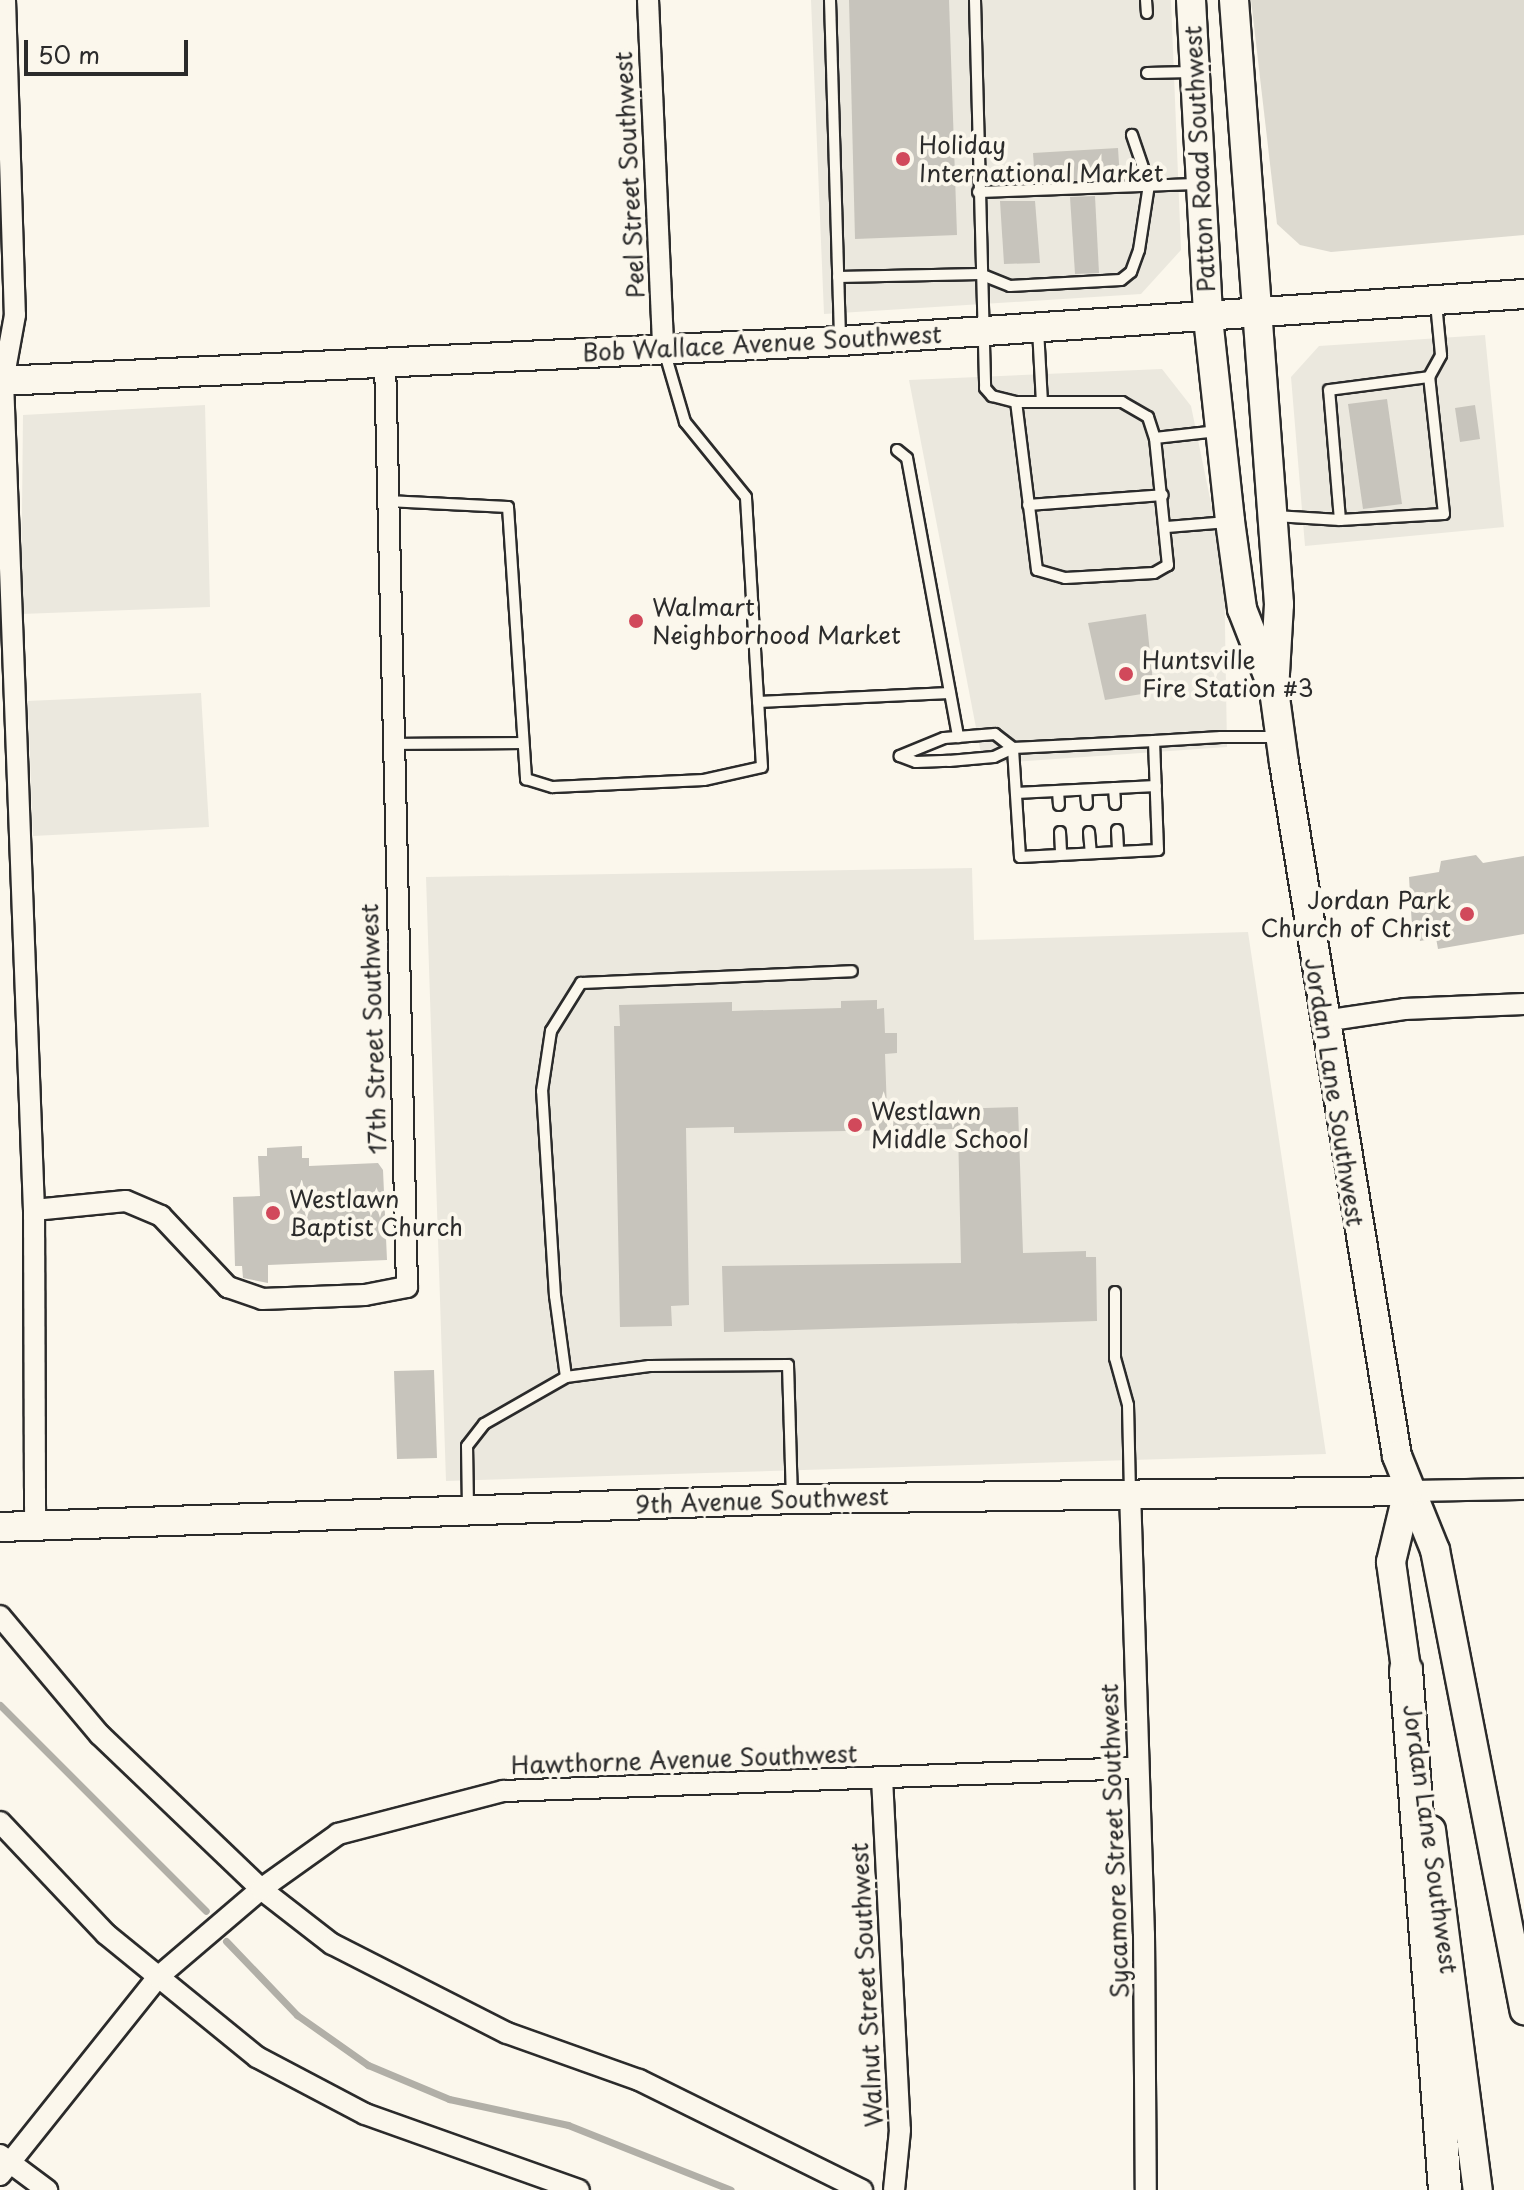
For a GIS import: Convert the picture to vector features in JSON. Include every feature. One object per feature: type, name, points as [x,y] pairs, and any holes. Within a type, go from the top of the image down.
[{"type":"main road","name":"Patton Road Southwest","points":[[1191,0],[1192,72],[1208,318]]},
{"type":"main road","name":"Patton Road Southwest","points":[[1234,0],[1256,313]]},
{"type":"main road","name":"Bob Wallace Avenue Southwest","points":[[2,381],[840,341],[1524,294]]},
{"type":"main road","name":"Jordan Lane Southwest","points":[[1256,313],[1279,604],[1274,690],[1324,1021],[1373,1331],[1408,1491],[1435,1550],[1454,1633],[1524,2010]]},
{"type":"main road","name":"Jordan Lane Southwest","points":[[1208,318],[1242,609],[1274,690]]},
{"type":"main road","name":"9th Avenue Southwest","points":[[0,1527],[792,1499],[1130,1491],[1408,1491]]},
{"type":"main road","name":"Jordan Lane Southwest","points":[[1408,1491],[1391,1562],[1478,2190]]},
{"type":"main road","points":[[1406,1670],[1445,2190]]},
{"type":"street","points":[[5,0],[15,315],[2,381],[34,1210],[35,1526]]},
{"type":"street","name":"Peel Street Southwest","points":[[648,0],[663,348]]},
{"type":"street","name":"17th Street Southwest","points":[[34,1210],[126,1201],[161,1216],[228,1287],[262,1299],[365,1295],[407,1287],[391,744],[385,361]]},
{"type":"street","points":[[1324,1021],[1404,1009],[1524,1004]]},
{"type":"street","name":"9th Avenue Southwest","points":[[1408,1491],[1524,1489]]},
{"type":"street","name":"Sycamore Street Southwest","points":[[1130,1491],[1146,2190]]},
{"type":"street","points":[[0,1616],[100,1735],[261,1889],[332,1944],[507,2033],[639,2080],[862,2190]]},
{"type":"street","name":"Hawthorne Avenue Southwest","points":[[3,2165],[158,1977],[261,1889],[338,1834],[503,1791],[1137,1768]]},
{"type":"street","name":"Walnut Street Southwest","points":[[882,1778],[900,2130],[894,2190]]},
{"type":"street","points":[[0,1822],[106,1934],[257,2057],[365,2114],[579,2190]]},
{"type":"street","points":[[3,2165],[47,2190]]},
{"type":"lane","points":[[830,0],[840,341]]},
{"type":"lane","points":[[975,0],[981,332],[985,388],[992,396],[1016,402],[1122,402],[1148,417],[1155,438],[1170,551],[1163,570],[1048,576],[1033,560],[1016,402]]},
{"type":"lane","points":[[1146,0],[1147,13]]},
{"type":"lane","points":[[1147,73],[1192,72]]},
{"type":"lane","points":[[838,277],[980,274],[1010,286],[1121,280],[1131,272],[1139,250],[1149,185],[1132,135]]},
{"type":"lane","points":[[978,192],[1199,184]]},
{"type":"lane","points":[[1273,516],[1340,520],[1444,514],[1429,377],[1441,355],[1436,299]]},
{"type":"lane","points":[[1038,329],[1042,402]]},
{"type":"lane","points":[[386,501],[508,507],[521,743],[526,779],[546,787],[734,776],[762,767],[746,497],[685,422],[663,348]]},
{"type":"lane","points":[[1340,520],[1329,390],[1429,377]]},
{"type":"lane","points":[[1155,438],[1220,431]]},
{"type":"lane","points":[[897,450],[907,458],[958,737]]},
{"type":"lane","points":[[1028,505],[1163,495]]},
{"type":"lane","points":[[1167,527],[1230,521]]},
{"type":"lane","points":[[758,702],[950,693]]},
{"type":"lane","points":[[1154,741],[1158,850],[1020,857],[1013,748],[995,734],[958,737],[900,756],[916,762],[949,761],[994,757],[1013,748],[1154,741],[1281,737]]},
{"type":"lane","points":[[391,744],[521,743]]},
{"type":"lane","points":[[1016,793],[1156,786]]},
{"type":"lane","points":[[1114,788],[1115,804]]},
{"type":"lane","points":[[1086,790],[1087,804]]},
{"type":"lane","points":[[1058,791],[1059,805]]},
{"type":"lane","points":[[1117,830],[1118,852]]},
{"type":"lane","points":[[1060,832],[1061,854]]},
{"type":"lane","points":[[1089,832],[1091,853]]},
{"type":"lane","points":[[566,1377],[555,1296],[542,1091],[551,1031],[581,983],[852,971]]},
{"type":"lane","points":[[1115,1292],[1115,1358],[1128,1405],[1130,1491]]},
{"type":"lane","points":[[468,1510],[466,1451],[475,1432],[566,1377],[649,1366],[788,1365],[792,1499]]},
{"type":"shaded area","points":[[811,0],[1171,0],[1181,250],[1141,294],[824,314]]},
{"type":"shaded area","points":[[1251,0],[1524,0],[1524,235],[1331,252],[1300,245],[1277,224]]},
{"type":"shaded area","points":[[1485,335],[1504,527],[1305,546],[1291,377],[1319,346]]},
{"type":"shaded area","points":[[1162,369],[1191,406],[1224,566],[1227,747],[983,764],[909,380]]},
{"type":"shaded area","points":[[205,405],[210,607],[21,614],[23,415]]},
{"type":"shaded area","points":[[201,693],[209,827],[33,836],[28,701]]},
{"type":"shaded area","name":"Westlawn Middle School","points":[[972,868],[974,940],[1248,932],[1326,1454],[446,1481],[426,877]]},
{"type":"building","name":"Holiday International Market","points":[[849,0],[949,0],[957,235],[855,239]]},
{"type":"building","points":[[1118,148],[1120,179],[1035,182],[1033,153]]},
{"type":"building","points":[[1095,196],[1099,273],[1075,274],[1070,197]]},
{"type":"building","points":[[1000,201],[1035,201],[1040,263],[1004,264]]},
{"type":"building","points":[[1387,399],[1402,504],[1363,509],[1348,404]]},
{"type":"building","points":[[1475,405],[1480,439],[1460,442],[1455,408]]},
{"type":"building","name":"Huntsville Fire Station #3","points":[[1146,614],[1154,692],[1105,700],[1088,623]]},
{"type":"building","name":"Jordan Park Church of Christ","points":[[1476,855],[1483,863],[1524,856],[1524,934],[1438,949],[1436,938],[1420,941],[1417,926],[1412,927],[1409,877],[1439,872],[1441,861]]},
{"type":"building","points":[[877,1000],[877,1009],[884,1008],[885,1033],[897,1033],[897,1053],[885,1054],[887,1111],[1018,1107],[1023,1253],[1086,1251],[1086,1257],[1096,1257],[1097,1321],[724,1332],[722,1266],[961,1263],[958,1129],[734,1133],[734,1127],[686,1128],[689,1305],[671,1306],[672,1326],[620,1327],[614,1026],[620,1026],[619,1005],[732,1002],[732,1011],[841,1008],[841,1001]]},
{"type":"building","name":"Westlawn Baptist Church","points":[[302,1146],[302,1158],[309,1158],[309,1166],[378,1163],[383,1170],[387,1260],[268,1265],[268,1283],[243,1278],[242,1266],[235,1266],[233,1197],[260,1196],[258,1156],[267,1156],[267,1148]]},
{"type":"building","points":[[434,1370],[437,1458],[397,1459],[394,1371]]},
{"type":"waterway","points":[[0,1705],[206,1911]]},
{"type":"waterway","points":[[226,1941],[297,2015],[368,2065],[449,2099],[568,2125],[731,2190]]},
{"type":"place","name":"Holiday International Market","points":[[903,159]]},
{"type":"place","name":"Walmart Neighborhood Market","points":[[636,621]]},
{"type":"place","name":"Huntsville Fire Station #3","points":[[1126,674]]},
{"type":"place","name":"Jordan Park Church of Christ","points":[[1467,914]]},
{"type":"place","name":"Westlawn Middle School","points":[[855,1125]]},
{"type":"place","name":"Westlawn Baptist Church","points":[[273,1213]]}]
